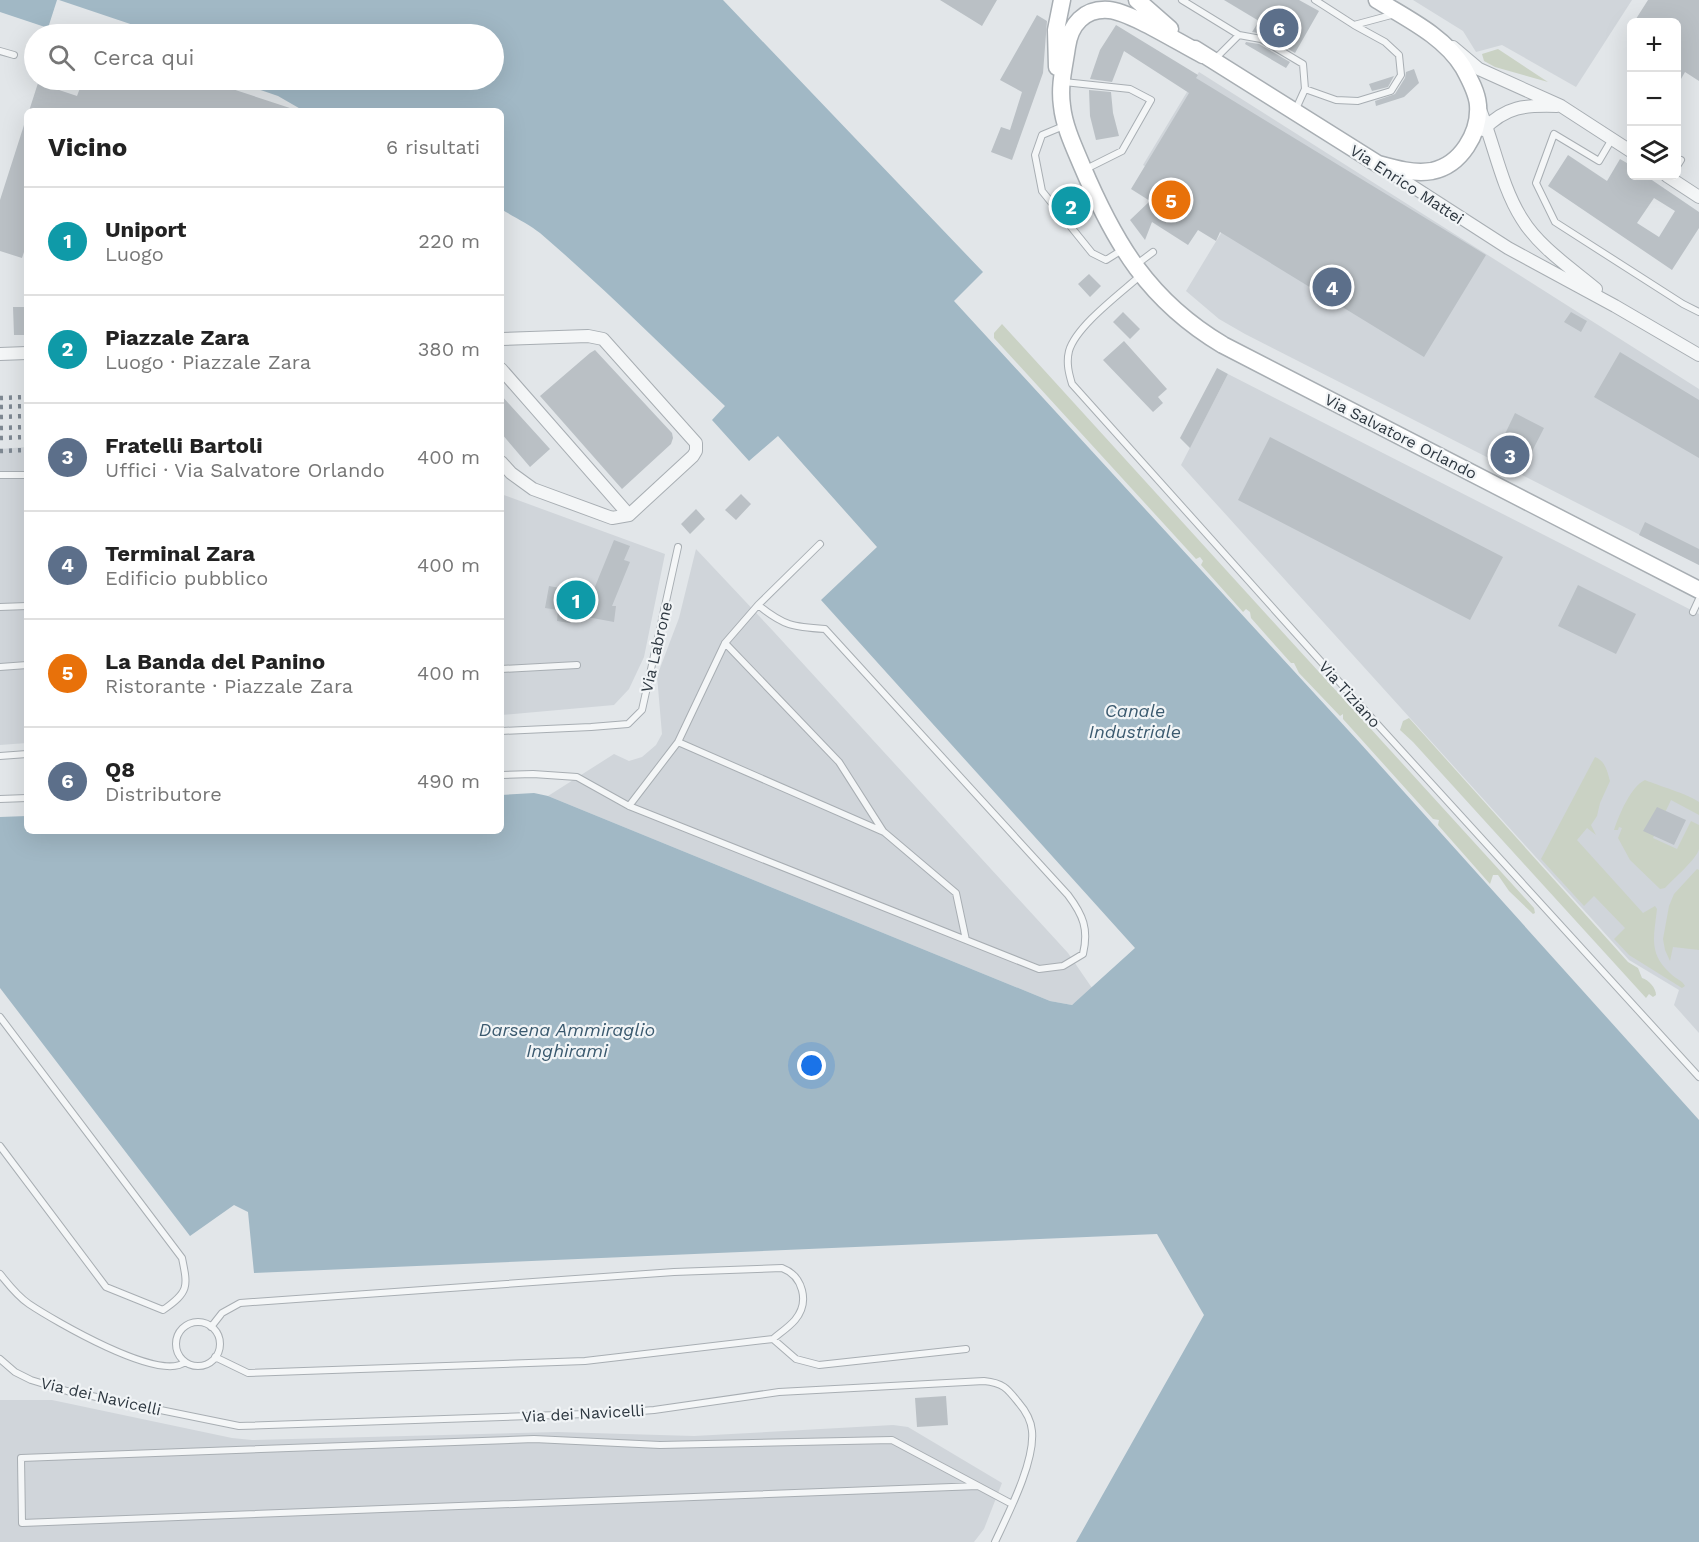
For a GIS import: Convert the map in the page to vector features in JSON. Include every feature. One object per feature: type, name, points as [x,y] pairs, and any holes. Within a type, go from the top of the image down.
[{"type":"main road","points":[[1061,80],[1055,44],[1062,0]]},
{"type":"main road","name":"Via Enrico Mattei","points":[[1124,0],[1137,11],[1161,23]]},
{"type":"main road","name":"Via Enrico Mattei","points":[[1137,0],[1161,23],[1208,58],[1378,164]]},
{"type":"main road","points":[[1377,0],[1430,33],[1450,51],[1462,65],[1472,84],[1478,104],[1476,125],[1466,147],[1450,163],[1433,171],[1410,171],[1378,164]]},
{"type":"main road","name":"Via Enrico Mattei","points":[[1061,80],[1068,39],[1074,24],[1100,11],[1112,10],[1127,15],[1208,58]]},
{"type":"main road","name":"Via Salvatore Orlando","points":[[1061,80],[1062,108],[1066,125],[1101,207],[1138,270],[1171,308],[1192,326],[1223,345],[1699,590]]},
{"type":"street","points":[[1430,33],[1460,51],[1479,69],[1561,106],[1627,149]]},
{"type":"street","name":"Via Enrico Mattei","points":[[1478,104],[1508,189],[1523,221],[1548,248],[1615,306]]},
{"type":"street","points":[[1466,147],[1487,126],[1506,112],[1520,107],[1561,106]]},
{"type":"street","name":"Via Enrico Mattei","points":[[1378,164],[1508,248],[1699,355]]},
{"type":"street","points":[[1679,180],[1699,197]]},
{"type":"street","points":[[504,339],[588,336],[603,339],[696,443],[693,456],[629,515],[612,518],[533,489],[504,465]]},
{"type":"street","points":[[0,354],[24,353]]},
{"type":"street","points":[[504,372],[629,515]]},
{"type":"lane","points":[[1182,0],[1239,35],[1262,39],[1303,64],[1305,89],[1294,113]]},
{"type":"lane","points":[[1305,89],[1336,100],[1358,101],[1391,91],[1401,75],[1399,55],[1385,42],[1315,0]]},
{"type":"lane","points":[[1354,25],[1398,13]]},
{"type":"lane","points":[[1208,58],[1239,35]]},
{"type":"lane","points":[[0,51],[14,55]]},
{"type":"lane","points":[[1061,80],[1130,89],[1151,100],[1122,151],[1084,170]]},
{"type":"lane","points":[[1066,125],[1042,135],[1035,155],[1042,191],[1092,253],[1106,260],[1124,248]]},
{"type":"lane","points":[[1612,139],[1599,161],[1554,134],[1536,183],[1555,222],[1699,312]]},
{"type":"lane","name":"Via Tiziano","points":[[1154,252],[1074,340],[1069,351],[1068,371],[1072,384],[1370,717],[1699,1077]]},
{"type":"lane","points":[[0,475],[24,475]]},
{"type":"lane","points":[[629,806],[678,742],[725,643],[758,605],[820,544]]},
{"type":"lane","name":"Via Labrone","points":[[504,731],[591,728],[628,724],[642,710],[678,547]]},
{"type":"lane","points":[[1693,612],[1699,600]]},
{"type":"lane","points":[[504,775],[577,777],[629,806],[1040,969],[1063,966],[1083,954],[1087,940],[1081,913],[1068,895],[825,629],[793,627],[775,619],[758,605]]},
{"type":"lane","points":[[0,607],[24,606]]},
{"type":"lane","points":[[725,643],[838,762],[884,832],[956,893],[966,940]]},
{"type":"lane","points":[[0,667],[24,665]]},
{"type":"lane","points":[[504,669],[577,665]]},
{"type":"lane","points":[[678,742],[884,832]]},
{"type":"lane","points":[[0,756],[24,754]]},
{"type":"lane","points":[[0,799],[24,798]]},
{"type":"lane","points":[[0,1017],[182,1258],[187,1284],[182,1296],[163,1310],[106,1287],[0,1146]]},
{"type":"lane","points":[[211,1327],[222,1313],[240,1303],[674,1272],[782,1268],[793,1272],[800,1281],[803,1295],[802,1309],[795,1321],[773,1339],[585,1361],[249,1373],[215,1357]]},
{"type":"lane","points":[[0,1274],[12,1290],[28,1303],[78,1334],[136,1360],[169,1366],[181,1366],[185,1362]]},
{"type":"lane","points":[[196,1322],[211,1327],[219,1341],[215,1357],[201,1366],[185,1362],[177,1353],[176,1347],[176,1340],[181,1329],[196,1322]]},
{"type":"lane","points":[[773,1339],[796,1359],[819,1365],[966,1349]]},
{"type":"lane","name":"Via dei Navicelli","points":[[0,1359],[15,1372],[31,1380],[67,1390],[239,1426],[615,1413],[654,1410],[779,1392],[984,1381],[996,1383],[1007,1388],[1024,1409],[1032,1431],[1026,1467],[995,1542]]},
{"type":"lane","points":[[978,1486],[22,1523],[21,1458],[534,1439],[660,1445],[892,1440],[1012,1504]]},
{"type":"shaded area","points":[[1413,0],[1632,0],[1576,87],[1502,45],[1476,52],[1463,31]]},
{"type":"shaded area","points":[[1498,49],[1548,82],[1495,67],[1484,61],[1482,54]]},
{"type":"shaded area","points":[[1199,72],[1699,389],[1699,565],[1245,334],[1219,319],[1186,291],[1229,220],[1143,165]]},
{"type":"shaded area","points":[[1002,324],[1534,908],[1535,913],[1533,914],[1509,891],[1498,875],[1493,875],[1490,884],[1438,825],[1439,820],[1433,819],[1343,719],[1343,714],[1340,716],[1299,673],[1294,663],[1291,663],[1251,618],[1250,612],[1246,609],[1243,612],[1201,565],[1203,561],[1200,557],[1196,559],[994,338],[994,333]]},
{"type":"shaded area","points":[[1228,374],[1699,614],[1699,1033],[1674,1005],[1679,990],[1629,960],[1181,465]]},
{"type":"shaded area","points":[[24,447],[24,743],[0,745],[0,449]]},
{"type":"shaded area","points":[[504,495],[665,554],[644,657],[629,689],[614,705],[504,715]]},
{"type":"shaded area","points":[[696,549],[1068,953],[1092,988],[1072,1005],[1050,1001],[548,796],[614,754],[629,761],[642,757],[656,745],[662,734],[657,676],[679,618]]},
{"type":"shaded area","points":[[1409,718],[1628,962],[1638,968],[1642,978],[1653,987],[1656,995],[1653,997],[1649,994],[1646,998],[1400,730],[1403,721]]},
{"type":"shaded area","points":[[1595,757],[1603,763],[1610,781],[1597,816],[1591,825],[1596,835],[1587,828],[1577,840],[1643,913],[1655,906],[1657,909],[1654,937],[1656,952],[1664,967],[1684,984],[1682,988],[1629,955],[1614,939],[1625,928],[1594,896],[1584,906],[1541,859]]},
{"type":"shaded area","points":[[1645,780],[1699,802],[1699,815],[1671,800],[1653,838],[1677,849],[1691,821],[1699,825],[1697,853],[1665,888],[1660,889],[1630,860],[1618,838],[1622,828],[1614,830],[1630,795]]},
{"type":"shaded area","points":[[1697,869],[1699,870],[1699,950],[1673,947],[1670,961],[1663,939],[1669,906],[1674,894]]},
{"type":"shaded area","points":[[0,1400],[52,1400],[232,1438],[252,1440],[557,1432],[694,1436],[893,1425],[908,1427],[1002,1483],[984,1529],[974,1542],[0,1542]]},
{"type":"water","points":[[0,0],[57,0],[49,24],[36,24],[0,12]]},
{"type":"water","points":[[59,0],[723,0],[983,272],[954,301],[1360,743],[1699,1120],[1699,1542],[1076,1542],[1204,1315],[1157,1234],[254,1273],[248,1212],[234,1205],[190,1236],[0,988],[0,817],[24,816],[24,834],[504,834],[504,795],[534,793],[548,796],[1050,1001],[1072,1005],[1135,948],[821,600],[877,547],[778,436],[749,461],[712,420],[725,406],[564,254],[536,230],[504,211],[504,108],[299,108],[278,96],[261,90],[504,90],[504,24],[130,24]]},
{"type":"building","points":[[940,0],[997,0],[982,26]]},
{"type":"building","points":[[1224,0],[1299,0],[1319,11],[1295,53],[1264,34],[1252,32],[1259,21]]},
{"type":"building","points":[[1648,0],[1699,0],[1699,81],[1685,72],[1681,79],[1681,18],[1637,18]]},
{"type":"building","points":[[1037,15],[1047,21],[1043,73],[1012,160],[991,152],[1001,127],[1010,130],[1022,92],[1000,80]]},
{"type":"building","points":[[1116,25],[1198,75],[1196,78],[1486,255],[1424,357],[1220,232],[1216,241],[1198,230],[1188,245],[1152,222],[1145,240],[1130,220],[1150,201],[1131,189],[1189,93],[1124,51],[1112,82],[1090,79],[1100,50]]},
{"type":"building","points":[[1246,42],[1259,44],[1290,62],[1286,68],[1245,44]]},
{"type":"building","points":[[1414,69],[1419,83],[1404,97],[1376,106],[1375,101],[1395,94],[1406,72]]},
{"type":"building","points":[[1394,76],[1388,87],[1372,91],[1369,84]]},
{"type":"building","points":[[36,90],[59,90],[77,96],[79,90],[235,90],[290,108],[30,108]]},
{"type":"building","points":[[1089,90],[1111,92],[1119,136],[1096,140],[1090,116]]},
{"type":"building","points":[[24,125],[24,252],[22,258],[0,251],[0,200]]},
{"type":"building","points":[[1568,155],[1607,181],[1620,159],[1627,163],[1627,180],[1652,180],[1699,212],[1699,228],[1672,270],[1548,186]],"holes":[[[1654,198],[1675,211],[1659,237],[1637,223]]]},
{"type":"building","points":[[1089,274],[1101,286],[1090,297],[1078,284]]},
{"type":"building","points":[[13,307],[24,307],[24,335],[14,335]]},
{"type":"building","points":[[1123,312],[1140,329],[1130,339],[1113,322]]},
{"type":"building","points":[[1571,312],[1587,321],[1581,332],[1564,322]]},
{"type":"building","points":[[1124,341],[1167,389],[1158,397],[1163,403],[1153,412],[1103,360]]},
{"type":"building","points":[[595,350],[672,433],[673,438],[671,444],[622,489],[540,396]]},
{"type":"building","points":[[1620,352],[1699,400],[1699,458],[1594,397]]},
{"type":"building","points":[[1217,368],[1228,374],[1190,448],[1180,438]]},
{"type":"building","points":[[504,398],[550,449],[530,467],[504,437]]},
{"type":"building","points":[[1515,413],[1544,428],[1523,469],[1495,455]]},
{"type":"building","points":[[1270,437],[1503,557],[1470,620],[1238,500]]},
{"type":"building","points":[[741,494],[751,504],[736,520],[725,510]]},
{"type":"building","points":[[696,509],[705,519],[690,534],[681,524]]},
{"type":"building","points":[[1645,522],[1699,549],[1699,565],[1639,535]]},
{"type":"building","points":[[614,540],[630,546],[624,560],[630,562],[612,606],[616,606],[614,622],[571,614],[570,623],[557,621],[558,610],[545,608],[549,586],[592,594]]},
{"type":"building","points":[[1578,585],[1636,614],[1616,654],[1558,626]]},
{"type":"building","points":[[1657,807],[1686,820],[1674,845],[1643,831]]},
{"type":"building","points":[[946,1396],[948,1425],[917,1427],[915,1398]]},
{"type":"railway","points":[[0,398],[24,397]]},
{"type":"railway","points":[[0,407],[24,406]]},
{"type":"railway","points":[[0,417],[24,416]]},
{"type":"railway","points":[[0,428],[24,427]]},
{"type":"railway","points":[[0,438],[24,437]]},
{"type":"railway","points":[[0,451],[24,450]]},
{"type":"place","name":"Q8","points":[[1279,28]]},
{"type":"place","name":"La Banda del Panino","points":[[1171,200]]},
{"type":"place","name":"Piazzale Zara","points":[[1071,206]]},
{"type":"place","name":"Terminal Zara","points":[[1332,287]]},
{"type":"place","name":"Fratelli Bartoli","points":[[1510,455]]},
{"type":"place","name":"Uniport","points":[[576,600]]},
{"type":"water label","name":"Canale Industriale","points":[[1135,721]]},
{"type":"water label","name":"Darsena Ammiraglio Inghirami","points":[[567,1040]]}]
